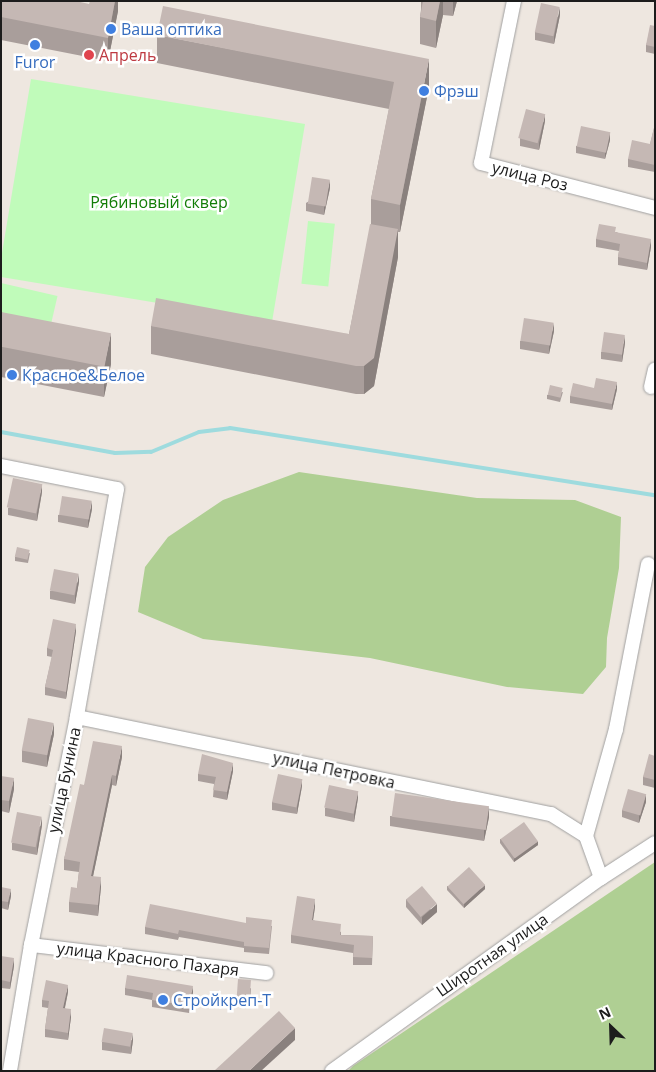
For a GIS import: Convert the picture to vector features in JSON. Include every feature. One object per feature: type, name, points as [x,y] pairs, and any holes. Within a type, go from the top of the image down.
[{"type":"street","name":"улица Роз","points":[[514,1],[481,163],[655,208]]},
{"type":"street","points":[[651,387],[655,369]]},
{"type":"street","name":"улица Бунина","points":[[1,466],[117,489],[77,717],[30,944],[10,1071]]},
{"type":"street","points":[[601,878],[586,836],[616,728],[648,564]]},
{"type":"street","name":"улица Петровка","points":[[77,717],[551,814],[586,836]]},
{"type":"street","name":"Широтная улица","points":[[332,1071],[601,878],[655,843]]},
{"type":"street","name":"улица Красного Пахаря","points":[[30,944],[266,973]]},
{"type":"green space","name":"Рябиновый сквер","points":[[31,79],[305,124],[272,322],[1,277],[1,259]]},
{"type":"green space","points":[[308,221],[335,224],[328,286],[301,284]]},
{"type":"green space","points":[[1,283],[58,296],[51,324],[1,313]]},
{"type":"green space","points":[[299,472],[477,498],[575,500],[621,517],[619,568],[607,638],[606,667],[583,694],[507,687],[370,658],[203,639],[138,612],[145,567],[168,537],[223,500]]},
{"type":"green space","points":[[655,862],[655,1071],[348,1071],[353,1066]]},
{"type":"building","points":[[1,1],[76,1],[89,4],[90,1],[115,1],[108,38],[1,17]]},
{"type":"building","points":[[423,1],[440,1],[436,21],[420,17]]},
{"type":"building","points":[[541,3],[560,7],[553,36],[535,32]]},
{"type":"building","points":[[163,6],[429,59],[400,205],[371,199],[394,82],[157,35]]},
{"type":"building","points":[[650,25],[655,26],[655,47],[646,45]]},
{"type":"building","points":[[526,109],[545,114],[538,143],[518,138]]},
{"type":"building","points":[[655,124],[655,165],[628,159],[632,140],[650,144]]},
{"type":"building","points":[[581,126],[610,132],[606,153],[577,147]]},
{"type":"building","points":[[312,177],[330,180],[326,206],[308,204]]},
{"type":"building","points":[[370,224],[398,229],[374,358],[364,366],[151,326],[156,298],[349,334]]},
{"type":"building","points":[[599,224],[616,227],[615,232],[651,239],[647,263],[618,257],[620,244],[596,239]]},
{"type":"building","points":[[1,312],[111,333],[104,367],[1,347]]},
{"type":"building","points":[[524,318],[554,323],[550,345],[520,341]]},
{"type":"building","points":[[604,332],[625,335],[622,355],[601,352]]},
{"type":"building","points":[[596,378],[617,382],[612,404],[570,396],[573,383],[594,388]]},
{"type":"building","points":[[550,385],[563,388],[560,398],[548,395]]},
{"type":"building","points":[[13,478],[42,484],[36,514],[7,507]]},
{"type":"building","points":[[62,496],[92,501],[89,519],[59,515]]},
{"type":"building","points":[[17,547],[30,550],[27,560],[15,557]]},
{"type":"building","points":[[54,569],[79,574],[74,595],[50,591]]},
{"type":"building","points":[[53,619],[76,624],[66,692],[45,687],[53,650],[47,648]]},
{"type":"building","points":[[28,718],[54,723],[47,755],[22,750]]},
{"type":"building","points":[[93,741],[122,746],[116,776],[112,775],[91,876],[101,877],[98,905],[69,902],[71,887],[77,888],[80,862],[64,859],[80,784],[84,785]]},
{"type":"building","points":[[202,754],[233,763],[227,792],[213,790],[216,777],[198,774]]},
{"type":"building","points":[[649,754],[655,756],[655,780],[643,777]]},
{"type":"building","points":[[278,774],[302,779],[296,808],[272,802]]},
{"type":"building","points":[[1,776],[14,778],[9,801],[1,800]]},
{"type":"building","points":[[329,785],[358,791],[354,814],[324,807]]},
{"type":"building","points":[[628,789],[646,794],[640,815],[622,810]]},
{"type":"building","points":[[395,793],[489,806],[486,830],[392,817]]},
{"type":"building","points":[[17,812],[42,817],[36,847],[11,842]]},
{"type":"building","points":[[524,822],[538,841],[515,858],[501,839]]},
{"type":"building","points":[[469,867],[485,885],[464,904],[447,886]]},
{"type":"building","points":[[422,886],[437,904],[421,917],[406,899]]},
{"type":"building","points":[[1,887],[11,889],[8,902],[1,901]]},
{"type":"building","points":[[297,896],[315,899],[312,920],[341,924],[340,935],[373,936],[372,958],[353,957],[354,945],[291,935]]},
{"type":"building","points":[[150,904],[246,923],[246,917],[272,920],[269,948],[244,946],[244,942],[179,930],[178,934],[145,927]]},
{"type":"building","points":[[1,956],[14,958],[10,982],[1,980]]},
{"type":"building","points":[[127,975],[193,986],[189,1006],[152,1000],[153,993],[125,988]]},
{"type":"building","points":[[238,979],[251,980],[250,997],[237,996]]},
{"type":"building","points":[[46,980],[68,985],[63,1008],[71,1009],[68,1033],[45,1029],[49,1001],[42,1000]]},
{"type":"building","points":[[279,1011],[295,1028],[249,1071],[214,1071]]},
{"type":"building","points":[[104,1028],[133,1033],[130,1047],[102,1042]]},
{"type":"waterway","points":[[1,432],[115,453],[151,452],[199,432],[230,428],[655,495]]},
{"type":"place","name":"Ваша оптика","points":[[111,29]]},
{"type":"place","name":"Furor","points":[[35,45]]},
{"type":"place","name":"Апрель","points":[[89,55]]},
{"type":"place","name":"Фрэш","points":[[424,91]]},
{"type":"place","name":"Красное&Белое","points":[[12,375]]},
{"type":"place","name":"Стройкреп-Т","points":[[163,1000]]}]
